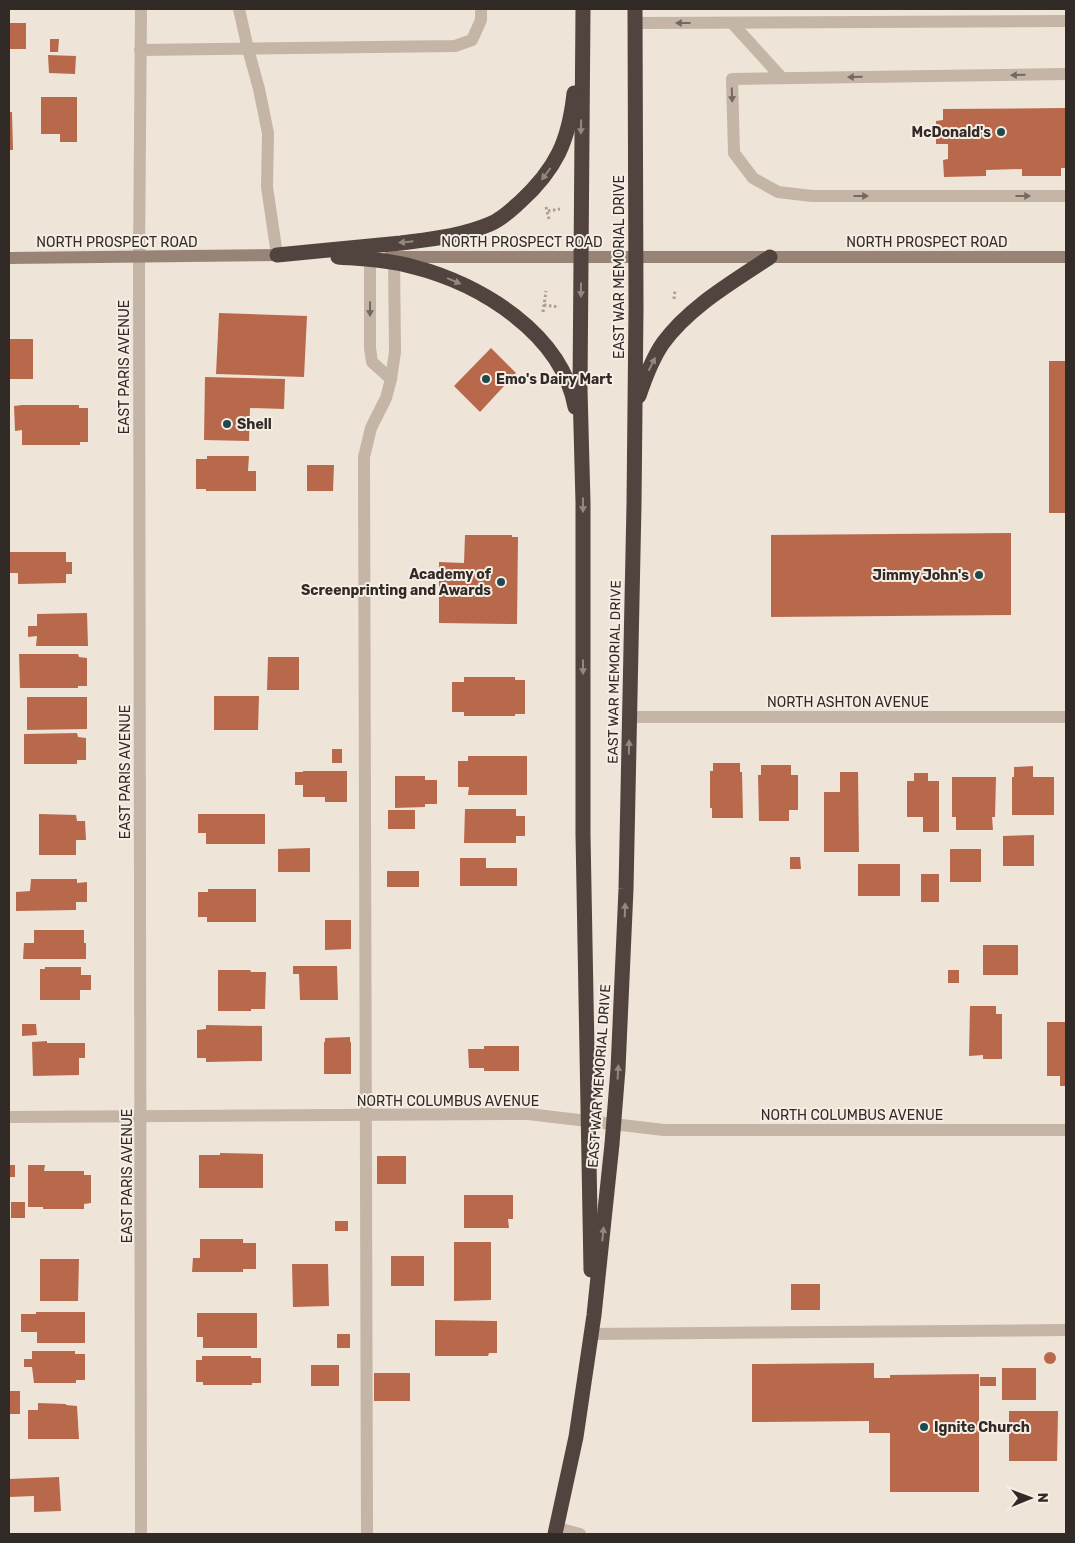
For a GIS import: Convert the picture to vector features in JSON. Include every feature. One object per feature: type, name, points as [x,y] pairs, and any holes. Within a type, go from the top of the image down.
[{"type":"highway","points":[[276,255],[345,250],[451,236],[492,224],[510,212],[543,178],[556,161],[564,142],[574,87],[578,9]]},
{"type":"highway","name":"EAST WAR MEMORIAL DRIVE","points":[[556,1531],[586,1380],[590,1334],[591,1214],[583,824],[580,389],[582,9]]},
{"type":"highway","name":"EAST WAR MEMORIAL DRIVE","points":[[590,1334],[597,1292],[614,1125],[626,899],[635,409],[635,16]]},
{"type":"highway","points":[[338,257],[394,260],[432,272],[484,295],[521,322],[546,346],[556,360],[571,391],[577,416],[582,472]]},
{"type":"highway","points":[[635,409],[647,373],[662,344],[683,319],[719,291],[770,257]]},
{"type":"main road","name":"NORTH PROSPECT ROAD","points":[[9,258],[276,255],[394,260],[581,256],[1066,257]]},
{"type":"street","name":"EAST PARIS AVENUE","points":[[140,9],[142,1534]]},
{"type":"street","points":[[238,9],[259,89],[268,133],[267,186],[276,255]]},
{"type":"street","points":[[140,50],[455,46],[472,40],[481,20],[481,9]]},
{"type":"street","points":[[635,16],[732,24],[1066,21]]},
{"type":"street","points":[[732,24],[782,78]]},
{"type":"street","points":[[1066,74],[732,79],[734,153],[753,178],[778,192],[812,196],[1066,196]]},
{"type":"street","points":[[370,260],[370,348],[372,362],[392,379]]},
{"type":"street","points":[[367,1534],[364,457],[371,428],[386,398],[392,379],[395,352],[394,260]]},
{"type":"street","name":"NORTH ASHTON AVENUE","points":[[630,717],[1066,717]]},
{"type":"street","name":"NORTH COLUMBUS AVENUE","points":[[9,1116],[528,1114],[614,1125],[674,1130],[1066,1130]]},
{"type":"street","points":[[590,1334],[1066,1330]]},
{"type":"street","points":[[556,1531],[580,1534]]},
{"type":"path","points":[[543,315],[546,291]]},
{"type":"path","points":[[544,306],[559,307]]},
{"type":"building","points":[[9,23],[26,23],[26,49],[9,49]]},
{"type":"building","points":[[50,39],[59,39],[58,52],[50,52]]},
{"type":"building","points":[[48,55],[76,56],[75,74],[49,73]]},
{"type":"building","points":[[41,97],[77,97],[77,142],[60,142],[60,134],[41,134]]},
{"type":"building","name":"McDonald's","points":[[1066,108],[1066,168],[1061,168],[1061,176],[1022,176],[1022,169],[986,170],[986,176],[944,177],[943,160],[948,159],[948,144],[936,144],[936,121],[943,120],[943,109]]},
{"type":"building","points":[[9,112],[12,112],[13,150],[9,150]]},
{"type":"building","name":"Shell","points":[[219,313],[307,316],[304,377],[216,374]]},
{"type":"building","points":[[9,339],[33,339],[33,379],[9,379]]},
{"type":"building","name":"Emo's Dairy Mart","points":[[491,348],[516,373],[480,412],[454,386]]},
{"type":"building","points":[[1049,361],[1066,361],[1066,513],[1049,513]]},
{"type":"building","name":"Shell","points":[[205,377],[285,379],[284,409],[250,408],[249,441],[204,440]]},
{"type":"building","points":[[79,405],[79,408],[88,408],[88,442],[80,442],[80,445],[22,445],[22,430],[15,431],[14,406]]},
{"type":"building","points":[[207,456],[249,456],[248,471],[256,471],[256,491],[206,491],[206,489],[196,489],[196,459],[207,459]]},
{"type":"building","points":[[307,465],[334,465],[333,491],[307,491]]},
{"type":"building","points":[[1011,533],[1011,615],[771,617],[771,535]]},
{"type":"building","points":[[465,535],[512,535],[512,537],[518,537],[517,624],[439,623],[439,562],[464,563]]},
{"type":"building","points":[[9,552],[66,552],[66,562],[72,562],[72,574],[66,574],[66,583],[18,584],[18,573],[9,573]]},
{"type":"building","points":[[87,613],[88,646],[36,646],[37,636],[28,637],[28,626],[37,626],[37,614]]},
{"type":"building","points":[[19,654],[78,654],[79,657],[87,658],[87,686],[78,686],[78,688],[20,688]]},
{"type":"building","points":[[268,657],[299,657],[299,690],[267,690]]},
{"type":"building","points":[[464,677],[515,677],[515,680],[525,680],[525,714],[515,714],[515,716],[464,716],[464,712],[452,712],[452,682],[464,682]]},
{"type":"building","points":[[214,696],[259,696],[258,730],[214,730]]},
{"type":"building","points":[[27,697],[87,697],[87,729],[27,730]]},
{"type":"building","points":[[77,733],[78,737],[86,738],[86,760],[77,760],[77,764],[24,764],[24,734]]},
{"type":"building","points":[[332,749],[342,749],[342,763],[332,763]]},
{"type":"building","points":[[468,756],[527,756],[527,795],[468,795],[469,787],[458,787],[458,761],[468,761]]},
{"type":"building","points":[[713,763],[740,763],[740,772],[742,772],[743,818],[712,818],[712,808],[710,808],[710,771],[713,771]]},
{"type":"building","points":[[761,765],[791,765],[791,775],[798,775],[798,810],[789,810],[789,821],[759,821],[758,775],[761,775]]},
{"type":"building","points":[[1033,766],[1033,777],[1054,777],[1054,815],[1012,815],[1012,777],[1014,777],[1014,767]]},
{"type":"building","points":[[347,771],[347,802],[325,802],[325,797],[303,797],[303,785],[295,785],[295,772]]},
{"type":"building","points":[[840,772],[858,772],[859,852],[824,852],[824,792],[840,792]]},
{"type":"building","points":[[914,773],[928,773],[928,781],[939,781],[939,832],[923,832],[923,817],[907,817],[907,781],[914,781]]},
{"type":"building","points":[[395,776],[425,776],[425,780],[437,780],[437,804],[425,804],[425,807],[395,808]]},
{"type":"building","points":[[952,777],[996,777],[995,817],[992,817],[993,830],[956,830],[956,817],[952,817]]},
{"type":"building","points":[[465,809],[516,809],[516,816],[525,816],[525,836],[516,836],[516,843],[464,843]]},
{"type":"building","points":[[388,810],[415,810],[415,829],[388,829]]},
{"type":"building","points":[[39,814],[76,815],[77,821],[85,821],[86,840],[76,840],[76,855],[39,855]]},
{"type":"building","points":[[198,814],[265,814],[265,844],[206,844],[206,833],[198,833]]},
{"type":"building","points":[[1034,835],[1034,866],[1003,866],[1003,836]]},
{"type":"building","points":[[310,848],[310,872],[278,872],[278,849]]},
{"type":"building","points":[[950,849],[981,849],[981,882],[950,882]]},
{"type":"building","points":[[790,857],[800,857],[801,869],[790,869]]},
{"type":"building","points":[[460,858],[486,858],[486,868],[517,868],[517,886],[460,886]]},
{"type":"building","points":[[858,864],[900,864],[900,896],[858,896]]},
{"type":"building","points":[[387,871],[419,871],[419,887],[387,887]]},
{"type":"building","points":[[921,874],[939,874],[939,902],[921,902]]},
{"type":"building","points":[[31,879],[77,879],[77,883],[87,882],[87,902],[76,902],[76,910],[16,911],[16,892],[30,891]]},
{"type":"building","points":[[208,889],[256,889],[256,922],[207,922],[207,917],[198,917],[198,892],[208,892]]},
{"type":"building","points":[[325,920],[351,920],[351,949],[325,950]]},
{"type":"building","points":[[34,930],[84,930],[86,959],[23,959],[24,943],[34,943]]},
{"type":"building","points":[[983,945],[1018,945],[1018,975],[983,975]]},
{"type":"building","points":[[293,966],[337,966],[338,1000],[300,1000],[299,974],[293,974]]},
{"type":"building","points":[[45,967],[81,967],[81,975],[91,975],[91,990],[80,990],[80,1000],[40,1000],[40,969],[45,969]]},
{"type":"building","points":[[218,970],[266,972],[265,1009],[218,1011]]},
{"type":"building","points":[[948,970],[959,970],[959,983],[948,983]]},
{"type":"building","points":[[970,1006],[996,1006],[996,1014],[1002,1014],[1002,1059],[983,1059],[983,1055],[969,1056]]},
{"type":"building","points":[[1047,1022],[1066,1022],[1066,1086],[1060,1086],[1060,1076],[1047,1076]]},
{"type":"building","points":[[22,1024],[36,1024],[37,1035],[22,1036]]},
{"type":"building","points":[[206,1025],[262,1026],[262,1061],[206,1062],[206,1058],[197,1058],[197,1030],[206,1029]]},
{"type":"building","points":[[350,1037],[351,1074],[324,1074],[325,1038]]},
{"type":"building","points":[[47,1041],[47,1043],[85,1043],[85,1058],[79,1058],[79,1075],[33,1076],[32,1042]]},
{"type":"building","points":[[484,1046],[519,1046],[519,1071],[484,1071],[484,1068],[469,1068],[468,1049],[484,1049]]},
{"type":"building","points":[[220,1153],[263,1154],[263,1188],[199,1188],[199,1155],[220,1155]]},
{"type":"building","points":[[377,1156],[406,1156],[406,1184],[377,1184]]},
{"type":"building","points":[[9,1165],[15,1165],[15,1177],[9,1177]]},
{"type":"building","points":[[28,1165],[45,1165],[44,1171],[84,1171],[84,1175],[91,1175],[91,1203],[84,1204],[84,1209],[28,1207]]},
{"type":"building","points":[[464,1195],[513,1195],[513,1219],[508,1219],[509,1228],[464,1228]]},
{"type":"building","points":[[11,1202],[25,1202],[25,1218],[11,1218]]},
{"type":"building","points":[[335,1221],[348,1221],[348,1231],[335,1231]]},
{"type":"building","points":[[200,1239],[243,1239],[243,1243],[256,1243],[256,1269],[243,1269],[243,1272],[192,1272],[193,1258],[200,1258]]},
{"type":"building","points":[[454,1242],[491,1242],[491,1300],[454,1301]]},
{"type":"building","points":[[391,1256],[424,1256],[424,1286],[391,1286]]},
{"type":"building","points":[[40,1259],[79,1259],[78,1301],[40,1301]]},
{"type":"building","points":[[292,1264],[328,1264],[329,1306],[293,1307]]},
{"type":"building","points":[[791,1284],[820,1284],[820,1310],[791,1310]]},
{"type":"building","points":[[36,1312],[85,1312],[85,1343],[37,1343],[37,1332],[21,1332],[21,1314],[36,1314]]},
{"type":"building","points":[[197,1313],[257,1313],[257,1348],[203,1348],[203,1337],[197,1337]]},
{"type":"building","points":[[435,1320],[497,1321],[497,1353],[489,1353],[488,1356],[435,1356]]},
{"type":"building","points":[[337,1334],[350,1334],[350,1348],[337,1348]]},
{"type":"building","points":[[32,1351],[75,1351],[75,1354],[85,1354],[85,1380],[76,1380],[76,1383],[34,1383],[32,1367],[24,1367],[24,1359],[32,1359]]},
{"type":"building","points":[[1048,1352],[1052,1352],[1056,1358],[1052,1364],[1048,1364],[1044,1360],[1044,1356]]},
{"type":"building","points":[[202,1356],[251,1356],[251,1358],[261,1358],[261,1383],[252,1383],[252,1385],[203,1385],[203,1382],[196,1382],[196,1360],[202,1360]]},
{"type":"building","name":"Ignite Church","points":[[874,1363],[874,1378],[890,1378],[890,1375],[979,1374],[979,1492],[890,1492],[890,1433],[869,1433],[869,1421],[752,1422],[752,1364]]},
{"type":"building","points":[[311,1365],[339,1365],[339,1386],[311,1386]]},
{"type":"building","points":[[1002,1368],[1036,1368],[1036,1400],[1002,1400]]},
{"type":"building","points":[[374,1373],[410,1373],[410,1401],[374,1401]]},
{"type":"building","points":[[980,1377],[996,1377],[996,1386],[980,1386]]},
{"type":"building","points":[[9,1391],[20,1391],[20,1414],[9,1414]]},
{"type":"building","points":[[38,1403],[77,1406],[79,1439],[28,1439],[28,1410],[38,1410]]},
{"type":"building","points":[[1009,1411],[1058,1411],[1057,1461],[1009,1461]]},
{"type":"building","points":[[59,1477],[61,1511],[34,1512],[34,1496],[9,1497],[9,1479]]},
{"type":"place","name":"McDonald's","points":[[1001,132]]},
{"type":"place","name":"Emo's Dairy Mart","points":[[486,379]]},
{"type":"place","name":"Shell","points":[[227,424]]},
{"type":"place","name":"Jimmy John's","points":[[979,575]]},
{"type":"place","name":"Academy of Screenprinting and Awards","points":[[501,582]]},
{"type":"place","name":"Ignite Church","points":[[924,1427]]}]
